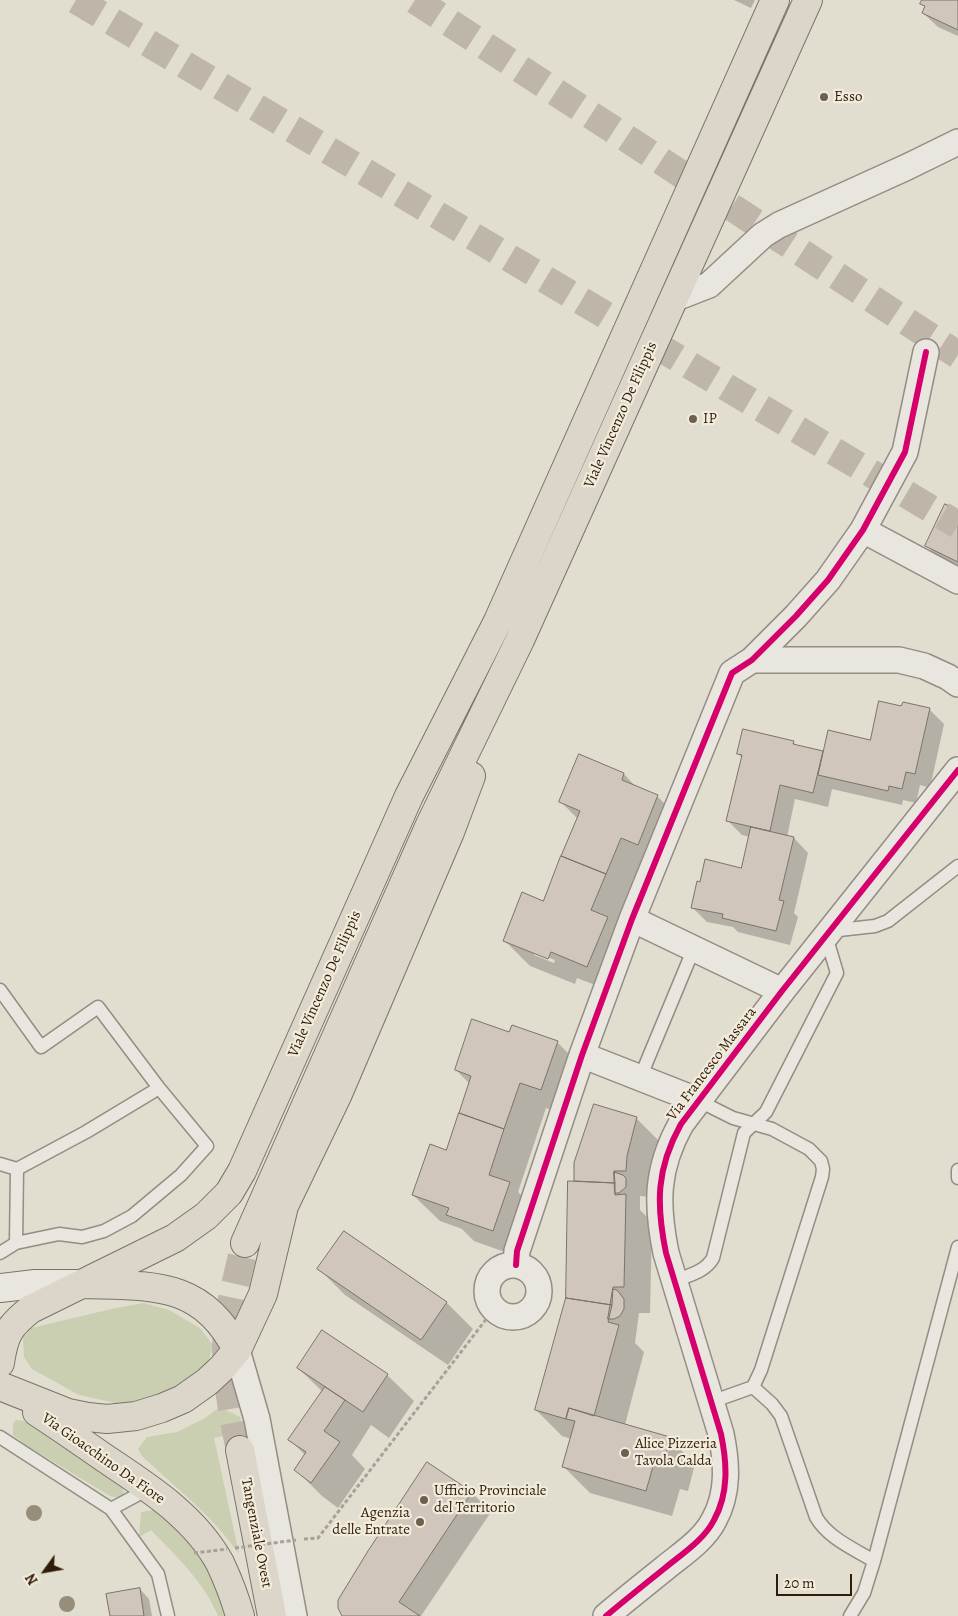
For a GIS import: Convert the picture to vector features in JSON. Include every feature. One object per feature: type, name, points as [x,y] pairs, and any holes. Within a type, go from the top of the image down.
[{"type":"main road","name":"Viale Vincenzo De Filippis","points":[[84,1284],[174,1238],[206,1216],[229,1193],[242,1171],[410,796],[498,620],[775,0]]},
{"type":"main road","name":"Viale Vincenzo De Filippis","points":[[245,1243],[429,827],[520,640],[808,0]]},
{"type":"main road","name":"Viale Vincenzo De Filippis","points":[[429,827],[498,620]]},
{"type":"main road","name":"Via Gioacchino Da Fiore","points":[[0,1387],[68,1413],[107,1419],[136,1416],[183,1399],[207,1382],[237,1350],[262,1294],[284,1206],[337,1096],[450,832],[520,640]]},
{"type":"main road","points":[[0,1288],[35,1284],[84,1284],[154,1287],[174,1291],[192,1299],[206,1309],[226,1331],[237,1350]]},
{"type":"main road","points":[[0,1363],[3,1343],[10,1329],[20,1318],[31,1309],[84,1284]]},
{"type":"main road","name":"Via Gioacchino Da Fiore","points":[[0,1387],[150,1488],[182,1516],[202,1538],[219,1562],[235,1598],[240,1616]]},
{"type":"main road","name":"Tangenziale Ovest","points":[[240,1450],[272,1616]]},
{"type":"street","points":[[673,299],[709,285],[763,235],[779,226],[958,142]]},
{"type":"street","points":[[516,1265],[517,1252],[582,1055],[632,919],[732,673],[752,660],[796,616],[828,580],[863,530],[905,452],[926,352]]},
{"type":"street","points":[[863,530],[958,581]]},
{"type":"street","points":[[752,660],[899,660],[924,666],[948,677],[958,684]]},
{"type":"street","name":"Via Francesco Massara","points":[[606,1616],[701,1537],[714,1521],[727,1479],[726,1457],[721,1434],[666,1253],[661,1228],[659,1205],[661,1180],[665,1158],[672,1139],[681,1124],[782,991],[958,770]]},
{"type":"street","points":[[632,919],[782,991]]},
{"type":"street","points":[[582,1055],[699,1101]]},
{"type":"street","points":[[516,1265],[527,1269],[538,1283],[538,1300],[533,1308],[527,1314],[518,1317],[501,1315],[494,1309],[489,1302],[487,1286],[495,1271],[503,1266],[516,1265]]},
{"type":"street","points":[[237,1350],[257,1419],[294,1616]]},
{"type":"lane","points":[[675,1281],[709,1266],[713,1258],[744,1132],[766,1112],[837,973],[828,933],[875,926],[888,921],[958,866]]},
{"type":"lane","points":[[640,1078],[694,948]]},
{"type":"lane","points":[[0,990],[41,1047],[98,1007],[207,1146],[181,1175],[132,1216],[104,1231],[82,1237],[59,1234],[16,1243],[0,1253]]},
{"type":"lane","points":[[0,1164],[17,1168],[86,1132],[160,1088]]},
{"type":"lane","points":[[699,1101],[733,1118],[772,1129],[809,1149],[821,1162],[823,1169],[764,1360],[752,1387],[711,1402]]},
{"type":"lane","points":[[16,1243],[17,1168]]},
{"type":"lane","points":[[958,1170],[958,1178]]},
{"type":"lane","points":[[850,1616],[864,1592],[874,1561],[958,1247]]},
{"type":"lane","points":[[752,1387],[776,1409],[780,1416],[816,1517],[821,1526],[874,1561]]},
{"type":"lane","points":[[0,1437],[111,1509],[158,1574],[168,1616]]},
{"type":"lane","points":[[111,1509],[150,1488]]},
{"type":"path","points":[[235,1548],[318,1538],[494,1309]]},
{"type":"path","points":[[194,1553],[227,1549]]},
{"type":"green space","points":[[144,1303],[169,1310],[200,1328],[213,1345],[207,1367],[193,1383],[146,1402],[120,1404],[79,1395],[32,1369],[24,1357],[23,1339],[31,1328]]},
{"type":"green space","points":[[220,1407],[240,1417],[243,1431],[214,1438],[239,1554],[218,1527],[142,1456],[138,1449],[147,1437],[177,1432],[205,1418]]},
{"type":"green space","points":[[16,1420],[24,1421],[115,1478],[121,1483],[124,1494],[120,1498],[110,1496],[26,1445],[13,1435],[13,1424]]},
{"type":"green space","points":[[159,1509],[179,1528],[208,1565],[234,1616],[218,1616],[198,1581],[151,1530],[139,1537],[141,1512]]},
{"type":"building","points":[[922,0],[958,0],[958,30],[922,13],[925,6],[920,4]]},
{"type":"building","points":[[945,504],[958,510],[958,562],[925,546]]},
{"type":"building","points":[[879,701],[901,706],[903,702],[930,708],[915,774],[906,772],[902,789],[889,786],[888,791],[818,775],[828,730],[870,740]]},
{"type":"building","points":[[743,729],[794,741],[793,744],[823,751],[813,793],[780,785],[770,831],[726,821],[742,755],[737,754]]},
{"type":"building","points":[[579,754],[624,773],[622,780],[658,795],[638,845],[621,838],[606,874],[561,856],[580,811],[559,802]]},
{"type":"building","points":[[751,827],[794,837],[779,900],[784,901],[776,931],[722,918],[723,914],[691,908],[697,881],[700,882],[705,859],[741,868]]},
{"type":"building","points":[[561,856],[606,874],[591,910],[608,917],[587,967],[551,952],[548,959],[503,941],[522,892],[543,901]]},
{"type":"building","points":[[472,1019],[509,1032],[512,1025],[558,1041],[541,1090],[520,1083],[504,1129],[459,1113],[471,1076],[455,1070]]},
{"type":"building","points":[[594,1104],[637,1117],[627,1156],[626,1171],[614,1171],[615,1183],[574,1181],[574,1163]]},
{"type":"building","points":[[459,1113],[504,1129],[489,1175],[510,1182],[493,1231],[446,1215],[449,1208],[412,1195],[430,1144],[446,1150]]},
{"type":"building","points":[[614,1172],[626,1178],[626,1187],[619,1193],[615,1193]]},
{"type":"building","points":[[568,1181],[615,1183],[615,1195],[626,1194],[624,1287],[613,1287],[612,1305],[566,1298]]},
{"type":"building","points":[[344,1231],[447,1302],[421,1340],[317,1269]]},
{"type":"building","points":[[613,1289],[617,1290],[624,1299],[624,1309],[620,1316],[608,1319]]},
{"type":"building","points":[[566,1298],[612,1305],[608,1322],[619,1325],[594,1416],[569,1408],[566,1419],[535,1410]]},
{"type":"building","points":[[322,1330],[388,1374],[363,1412],[297,1368]]},
{"type":"building","points":[[325,1387],[345,1400],[324,1431],[340,1442],[311,1483],[294,1470],[306,1452],[288,1440]]},
{"type":"building","points":[[569,1408],[670,1437],[662,1466],[654,1463],[646,1491],[562,1467],[575,1421],[566,1419]]},
{"type":"building","name":"Agenzia delle Entrate","points":[[427,1462],[472,1492],[399,1602],[420,1616],[342,1616],[338,1608],[338,1600]]},
{"type":"building","points":[[140,1588],[144,1616],[110,1616],[106,1594]]},
{"type":"tunnel","points":[[76,0],[958,525]]},
{"type":"tunnel","points":[[415,0],[958,355]]},
{"type":"tunnel","points":[[240,1450],[231,1401],[226,1338],[235,1284],[245,1243]]},
{"type":"cycle path","points":[[516,1265],[517,1251],[582,1055],[632,919],[732,673],[752,660],[796,616],[828,580],[863,530],[905,452],[926,352]]},
{"type":"cycle path","points":[[606,1616],[705,1534],[719,1510],[724,1489],[725,1456],[721,1434],[666,1253],[663,1235],[660,1187],[667,1156],[673,1140],[681,1124],[782,991],[958,770]]},
{"type":"place","name":"Esso","points":[[824,97]]},
{"type":"place","name":"IP","points":[[693,419]]},
{"type":"place","name":"Alice Pizzeria Tavola Calda","points":[[625,1453]]},
{"type":"place","name":"Ufficio Provinciale del Territorio","points":[[424,1500]]},
{"type":"place","name":"Agenzia delle Entrate","points":[[420,1522]]}]
